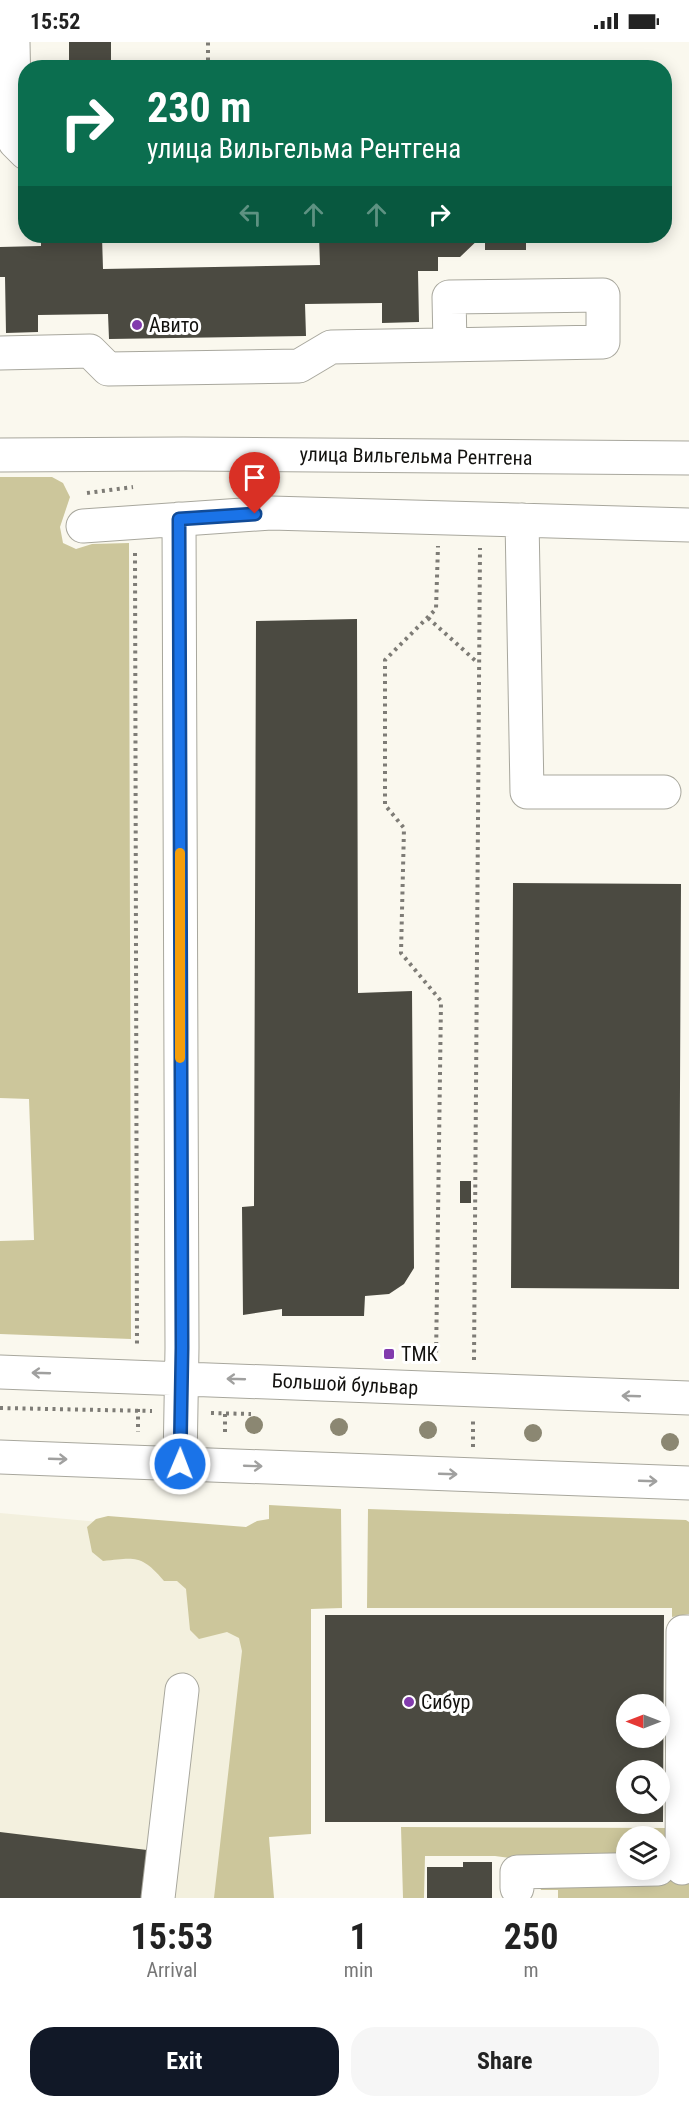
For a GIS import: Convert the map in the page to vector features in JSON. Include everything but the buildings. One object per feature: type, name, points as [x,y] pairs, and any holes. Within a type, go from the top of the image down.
[{"type":"street","points":[[13,42],[15,142],[18,145]]},
{"type":"street","points":[[0,353],[90,351],[108,369],[275,367],[299,366],[331,347],[450,345]]},
{"type":"street","name":"улица Вильгельма Рентгена","points":[[0,455],[184,454],[689,458]]},
{"type":"street","points":[[83,526],[272,513],[522,531],[689,525]]},
{"type":"street","points":[[179,519],[180,1464]]},
{"type":"street","points":[[522,531],[527,792],[664,792]]},
{"type":"street","name":"Большой бульвар","points":[[0,1372],[689,1398]]},
{"type":"street","points":[[0,1457],[689,1482]]},
{"type":"street","points":[[517,1888],[517,1872],[672,1869],[683,1632],[689,1632]]},
{"type":"street","points":[[158,1898],[182,1690]]},
{"type":"path","points":[[208,42],[208,60]]},
{"type":"path","points":[[474,1362],[480,541],[522,531]]},
{"type":"path","points":[[436,1360],[441,1001],[401,953],[404,828],[385,805],[385,660],[436,609],[438,540]]},
{"type":"path","points":[[135,549],[138,1347]]},
{"type":"path","points":[[428,618],[479,664]]},
{"type":"path","points":[[138,1402],[138,1432]]},
{"type":"path","points":[[225,1405],[225,1434]]},
{"type":"path","points":[[0,1408],[153,1411]]},
{"type":"shaded area","points":[[0,477],[52,477],[63,483],[70,497],[60,527],[63,543],[76,549],[92,544],[129,543],[131,1339],[0,1334],[0,1241],[34,1240],[29,1099],[0,1098]]},
{"type":"shaded area","points":[[269,1505],[341,1509],[342,1608],[311,1609],[311,1834],[269,1837],[274,1898],[214,1898],[242,1651],[239,1638],[227,1632],[199,1639],[190,1630],[186,1589],[177,1581],[164,1581],[143,1562],[130,1559],[103,1561],[92,1552],[87,1527],[96,1519],[108,1516],[246,1527],[257,1521],[269,1519]]},
{"type":"shaded area","points":[[368,1509],[686,1520],[689,1522],[689,1614],[672,1617],[672,1608],[367,1608]]},
{"type":"shaded area","points":[[0,1513],[265,1537],[224,1898],[0,1898]]},
{"type":"shaded area","points":[[401,1827],[616,1828],[616,1859],[526,1860],[495,1856],[425,1856],[424,1898],[403,1898]]},
{"type":"shaded area","points":[[689,1879],[689,1898],[558,1898],[558,1890],[541,1890],[539,1885],[670,1880]]},
{"type":"slow traffic","points":[[180,853],[180,1058]]},
{"type":"place","name":"Авито","points":[[137,325]]},
{"type":"place","name":"ТМК","points":[[389,1354]]},
{"type":"place","name":"Сибур","points":[[409,1702]]},
{"type":"route","points":[[180,1464],[182,1348],[179,519],[255,514]]}]
